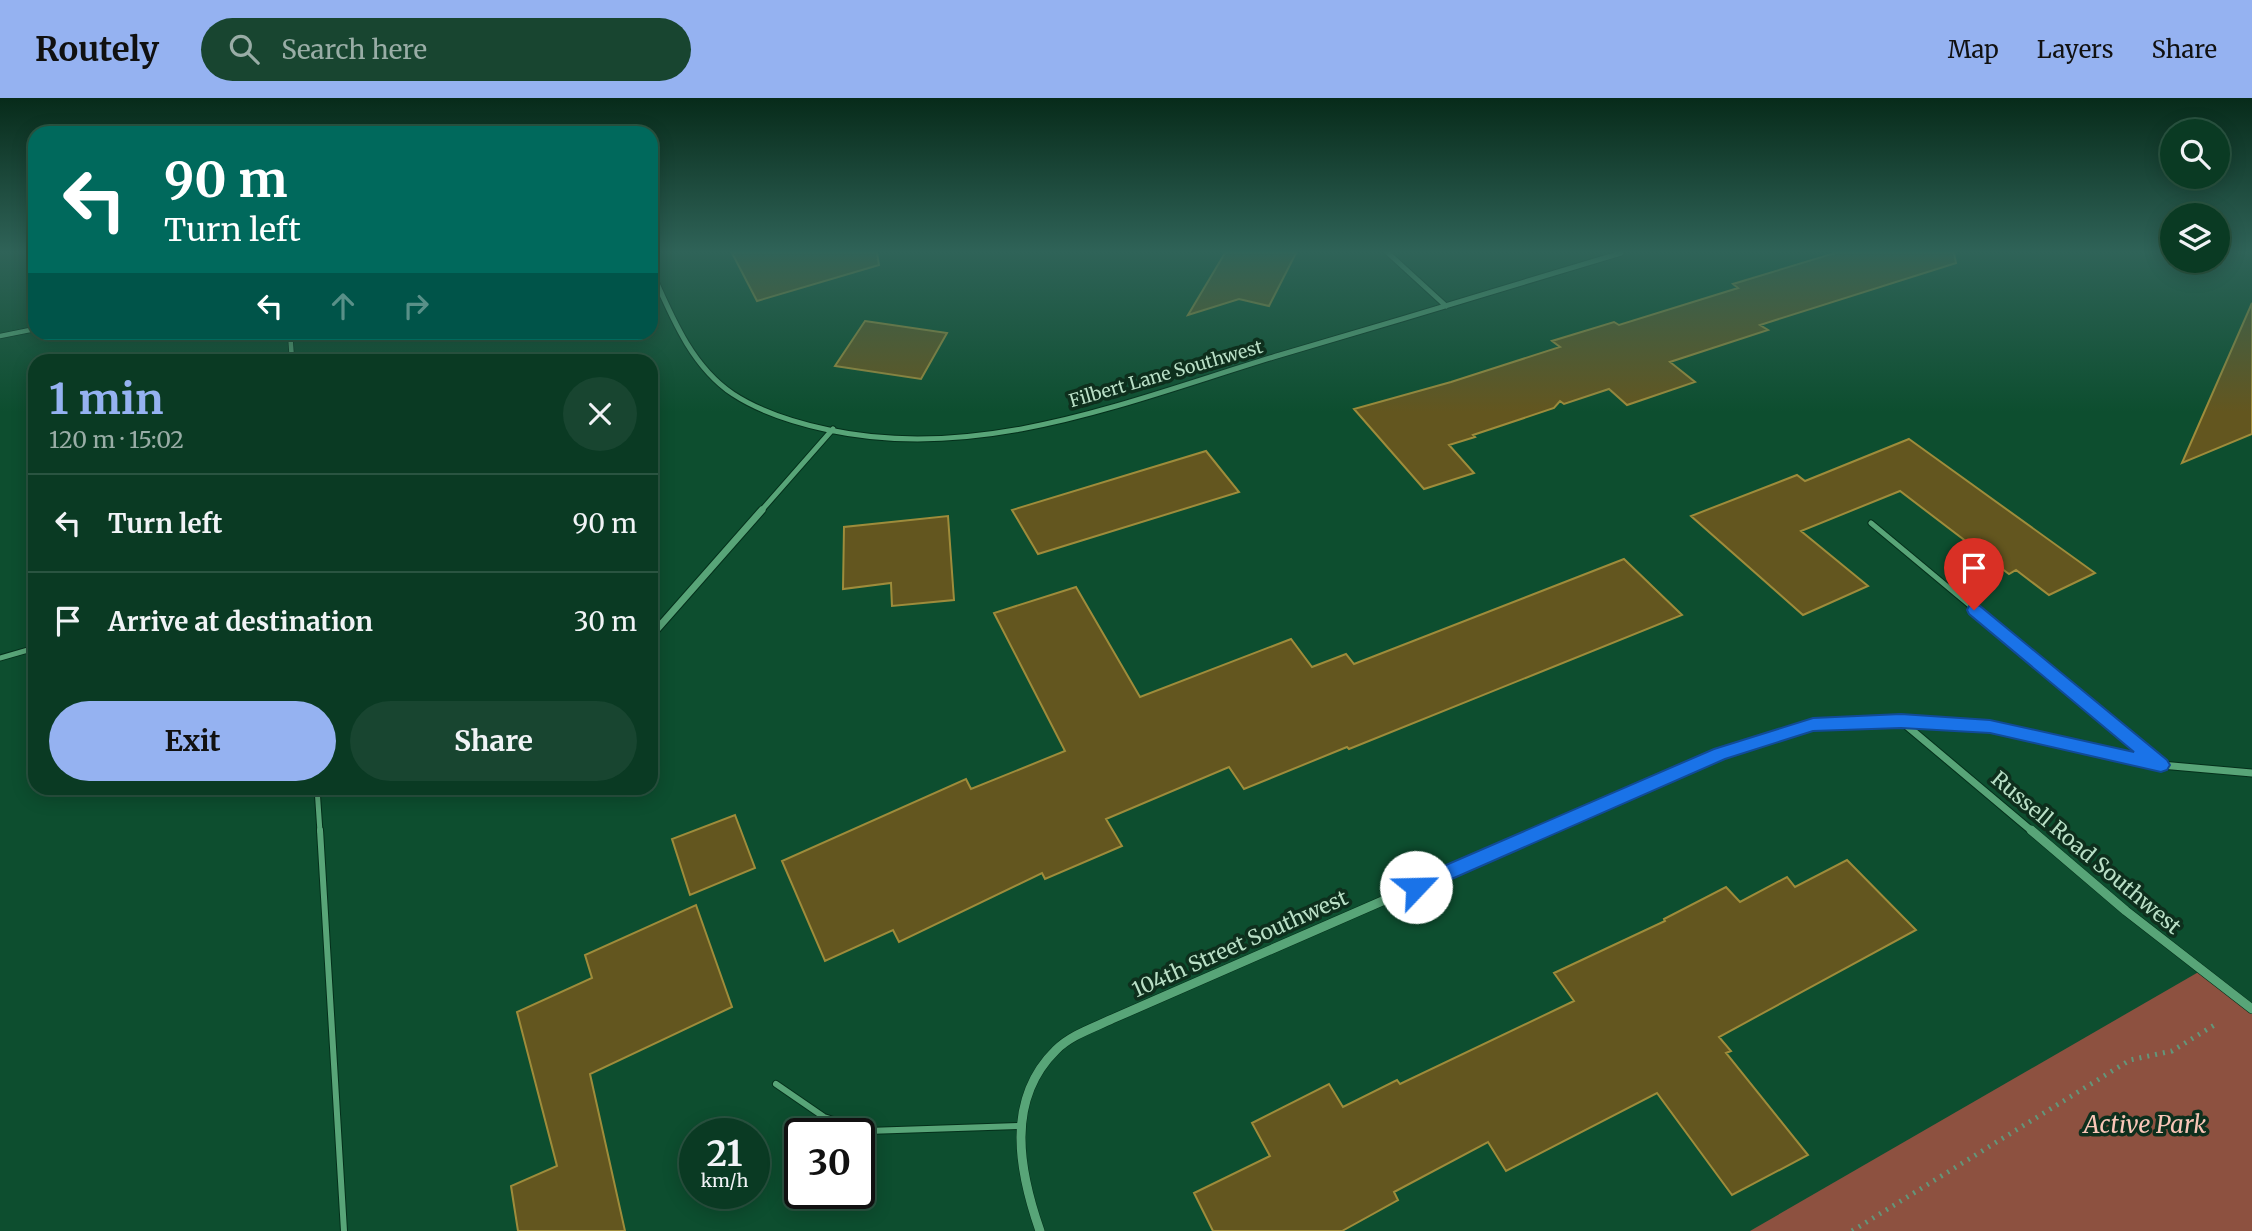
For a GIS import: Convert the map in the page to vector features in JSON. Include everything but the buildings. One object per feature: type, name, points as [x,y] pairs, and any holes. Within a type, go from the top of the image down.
[{"type":"street","name":"Filbert Lane Southwest","points":[[669,306],[693,353],[718,382],[733,394],[776,415],[833,429],[922,440],[955,439],[1019,429],[1125,401],[1446,306]]},
{"type":"street","points":[[658,628],[833,429]]},
{"type":"street","name":"104th Street Southwest","points":[[1019,1126],[1028,1090],[1056,1049],[1112,1019],[1720,754],[1813,724],[1901,721],[1990,727],[2161,765],[2252,773]]},
{"type":"street","name":"Russell Road Southwest","points":[[1901,721],[2126,911],[2250,1007]]},
{"type":"street","points":[[1019,1126],[1020,1156],[1027,1196],[1040,1231]]},
{"type":"lane","points":[[0,336],[28,330]]},
{"type":"lane","points":[[1871,523],[2161,765]]},
{"type":"lane","points":[[0,658],[28,650]]},
{"type":"lane","points":[[317,795],[344,1231]]},
{"type":"lane","points":[[776,1084],[824,1117],[867,1131],[1019,1126]]},
{"type":"path","points":[[1852,1231],[2130,1060],[2172,1051],[2250,1007]]},
{"type":"green space","name":"Active Park","points":[[2202,970],[2252,1009],[2252,1231],[1750,1231]]},
{"type":"route","points":[[1416,887],[1720,754],[1813,724],[1901,721],[1990,727],[2161,765],[1974,610]]}]
